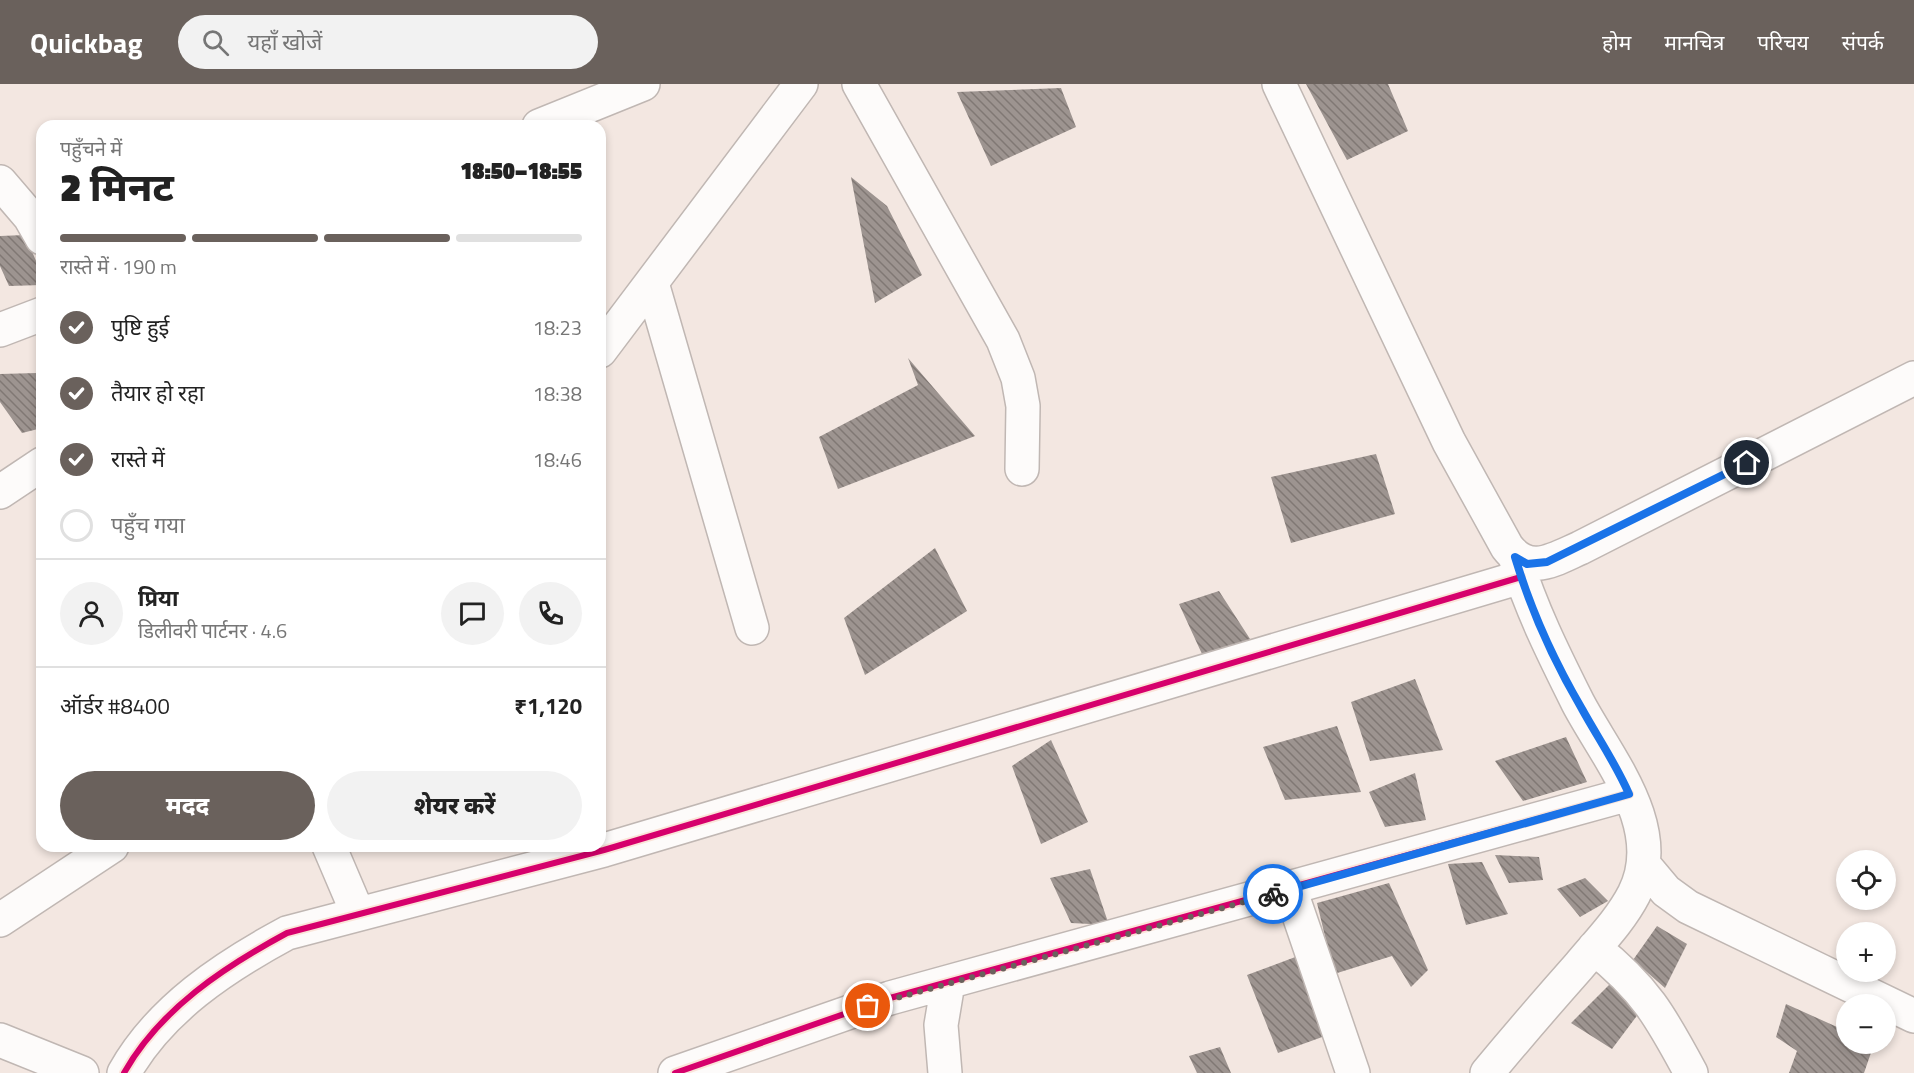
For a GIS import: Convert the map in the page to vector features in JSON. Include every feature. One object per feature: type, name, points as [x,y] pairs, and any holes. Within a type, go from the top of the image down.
[{"type":"street","points":[[554,120],[643,84]]},
{"type":"street","points":[[606,343],[801,84]]},
{"type":"street","points":[[859,84],[1003,340],[1018,378],[1023,406],[1022,469]]},
{"type":"street","points":[[1279,84],[1449,442],[1518,567],[1537,621],[1582,709],[1616,764],[1629,794],[1641,835],[1645,866],[1634,894],[1594,948],[1487,1073]]},
{"type":"street","points":[[0,182],[30,217],[36,228]]},
{"type":"street","points":[[652,283],[752,628]]},
{"type":"street","points":[[0,330],[36,316]]},
{"type":"street","points":[[606,849],[1527,564],[1547,562],[1914,378]]},
{"type":"street","points":[[0,492],[36,468]]},
{"type":"street","points":[[675,1073],[890,998],[1629,794]]},
{"type":"street","points":[[0,920],[103,852]]},
{"type":"street","points":[[332,852],[358,914]]},
{"type":"street","points":[[124,1073],[137,1050],[157,1025],[243,957],[287,933],[596,852]]},
{"type":"street","points":[[1645,866],[1665,891],[1688,907],[1914,1016]]},
{"type":"street","points":[[1290,889],[1353,1073]]},
{"type":"street","points":[[1594,948],[1628,975],[1647,997],[1691,1073]]},
{"type":"street","points":[[945,1073],[941,1025],[948,983]]},
{"type":"street","points":[[0,1040],[82,1073]]},
{"type":"building","points":[[1306,84],[1388,84],[1408,131],[1347,160]]},
{"type":"building","points":[[1061,88],[1076,127],[991,166],[957,92]]},
{"type":"building","points":[[851,177],[887,206],[922,275],[875,303]]},
{"type":"building","points":[[25,235],[36,261],[36,285],[9,286],[0,266],[0,236]]},
{"type":"building","points":[[908,358],[975,436],[838,489],[819,437],[918,385]]},
{"type":"building","points":[[36,373],[36,430],[22,433],[0,402],[0,374]]},
{"type":"building","points":[[1376,454],[1395,514],[1291,543],[1271,477]]},
{"type":"building","points":[[935,548],[967,611],[865,675],[844,618]]},
{"type":"building","points":[[1219,591],[1252,642],[1202,654],[1179,604]]},
{"type":"building","points":[[1415,679],[1443,750],[1370,761],[1351,702]]},
{"type":"building","points":[[1337,726],[1361,792],[1285,800],[1263,747]]},
{"type":"building","points":[[1566,737],[1587,782],[1523,801],[1495,761]]},
{"type":"building","points":[[1051,740],[1088,822],[1041,844],[1012,766]]},
{"type":"building","points":[[1415,773],[1426,820],[1385,827],[1369,792]]},
{"type":"building","points":[[1495,855],[1539,857],[1543,880],[1509,883]]},
{"type":"building","points":[[1482,862],[1508,914],[1466,925],[1448,864]]},
{"type":"building","points":[[1090,869],[1109,925],[1071,923],[1050,878]]},
{"type":"building","points":[[1585,878],[1608,901],[1580,917],[1557,889]]},
{"type":"building","points":[[1389,883],[1428,970],[1411,987],[1392,956],[1334,974],[1317,903]]},
{"type":"building","points":[[1657,926],[1687,944],[1665,988],[1633,960]]},
{"type":"building","points":[[1298,956],[1325,1036],[1278,1053],[1247,975]]},
{"type":"building","points":[[1610,984],[1642,1009],[1612,1049],[1571,1023]]},
{"type":"building","points":[[1786,1004],[1836,1026],[1836,1054],[1871,1054],[1864,1073],[1789,1073],[1797,1051],[1776,1037]]},
{"type":"building","points":[[1220,1047],[1231,1073],[1197,1073],[1189,1056]]},
{"type":"cycle path","points":[[606,849],[1521,577]]},
{"type":"cycle path","points":[[675,1073],[890,998],[1629,794]]},
{"type":"cycle path","points":[[124,1073],[156,1029],[195,992],[240,960],[287,933],[596,852]]},
{"type":"way so far","points":[[868,1006],[890,998],[1273,894]]},
{"type":"route","points":[[1273,894],[1629,794],[1616,764],[1582,709],[1537,621],[1529,604],[1515,557],[1527,564],[1547,562],[1580,548],[1747,463]]}]
